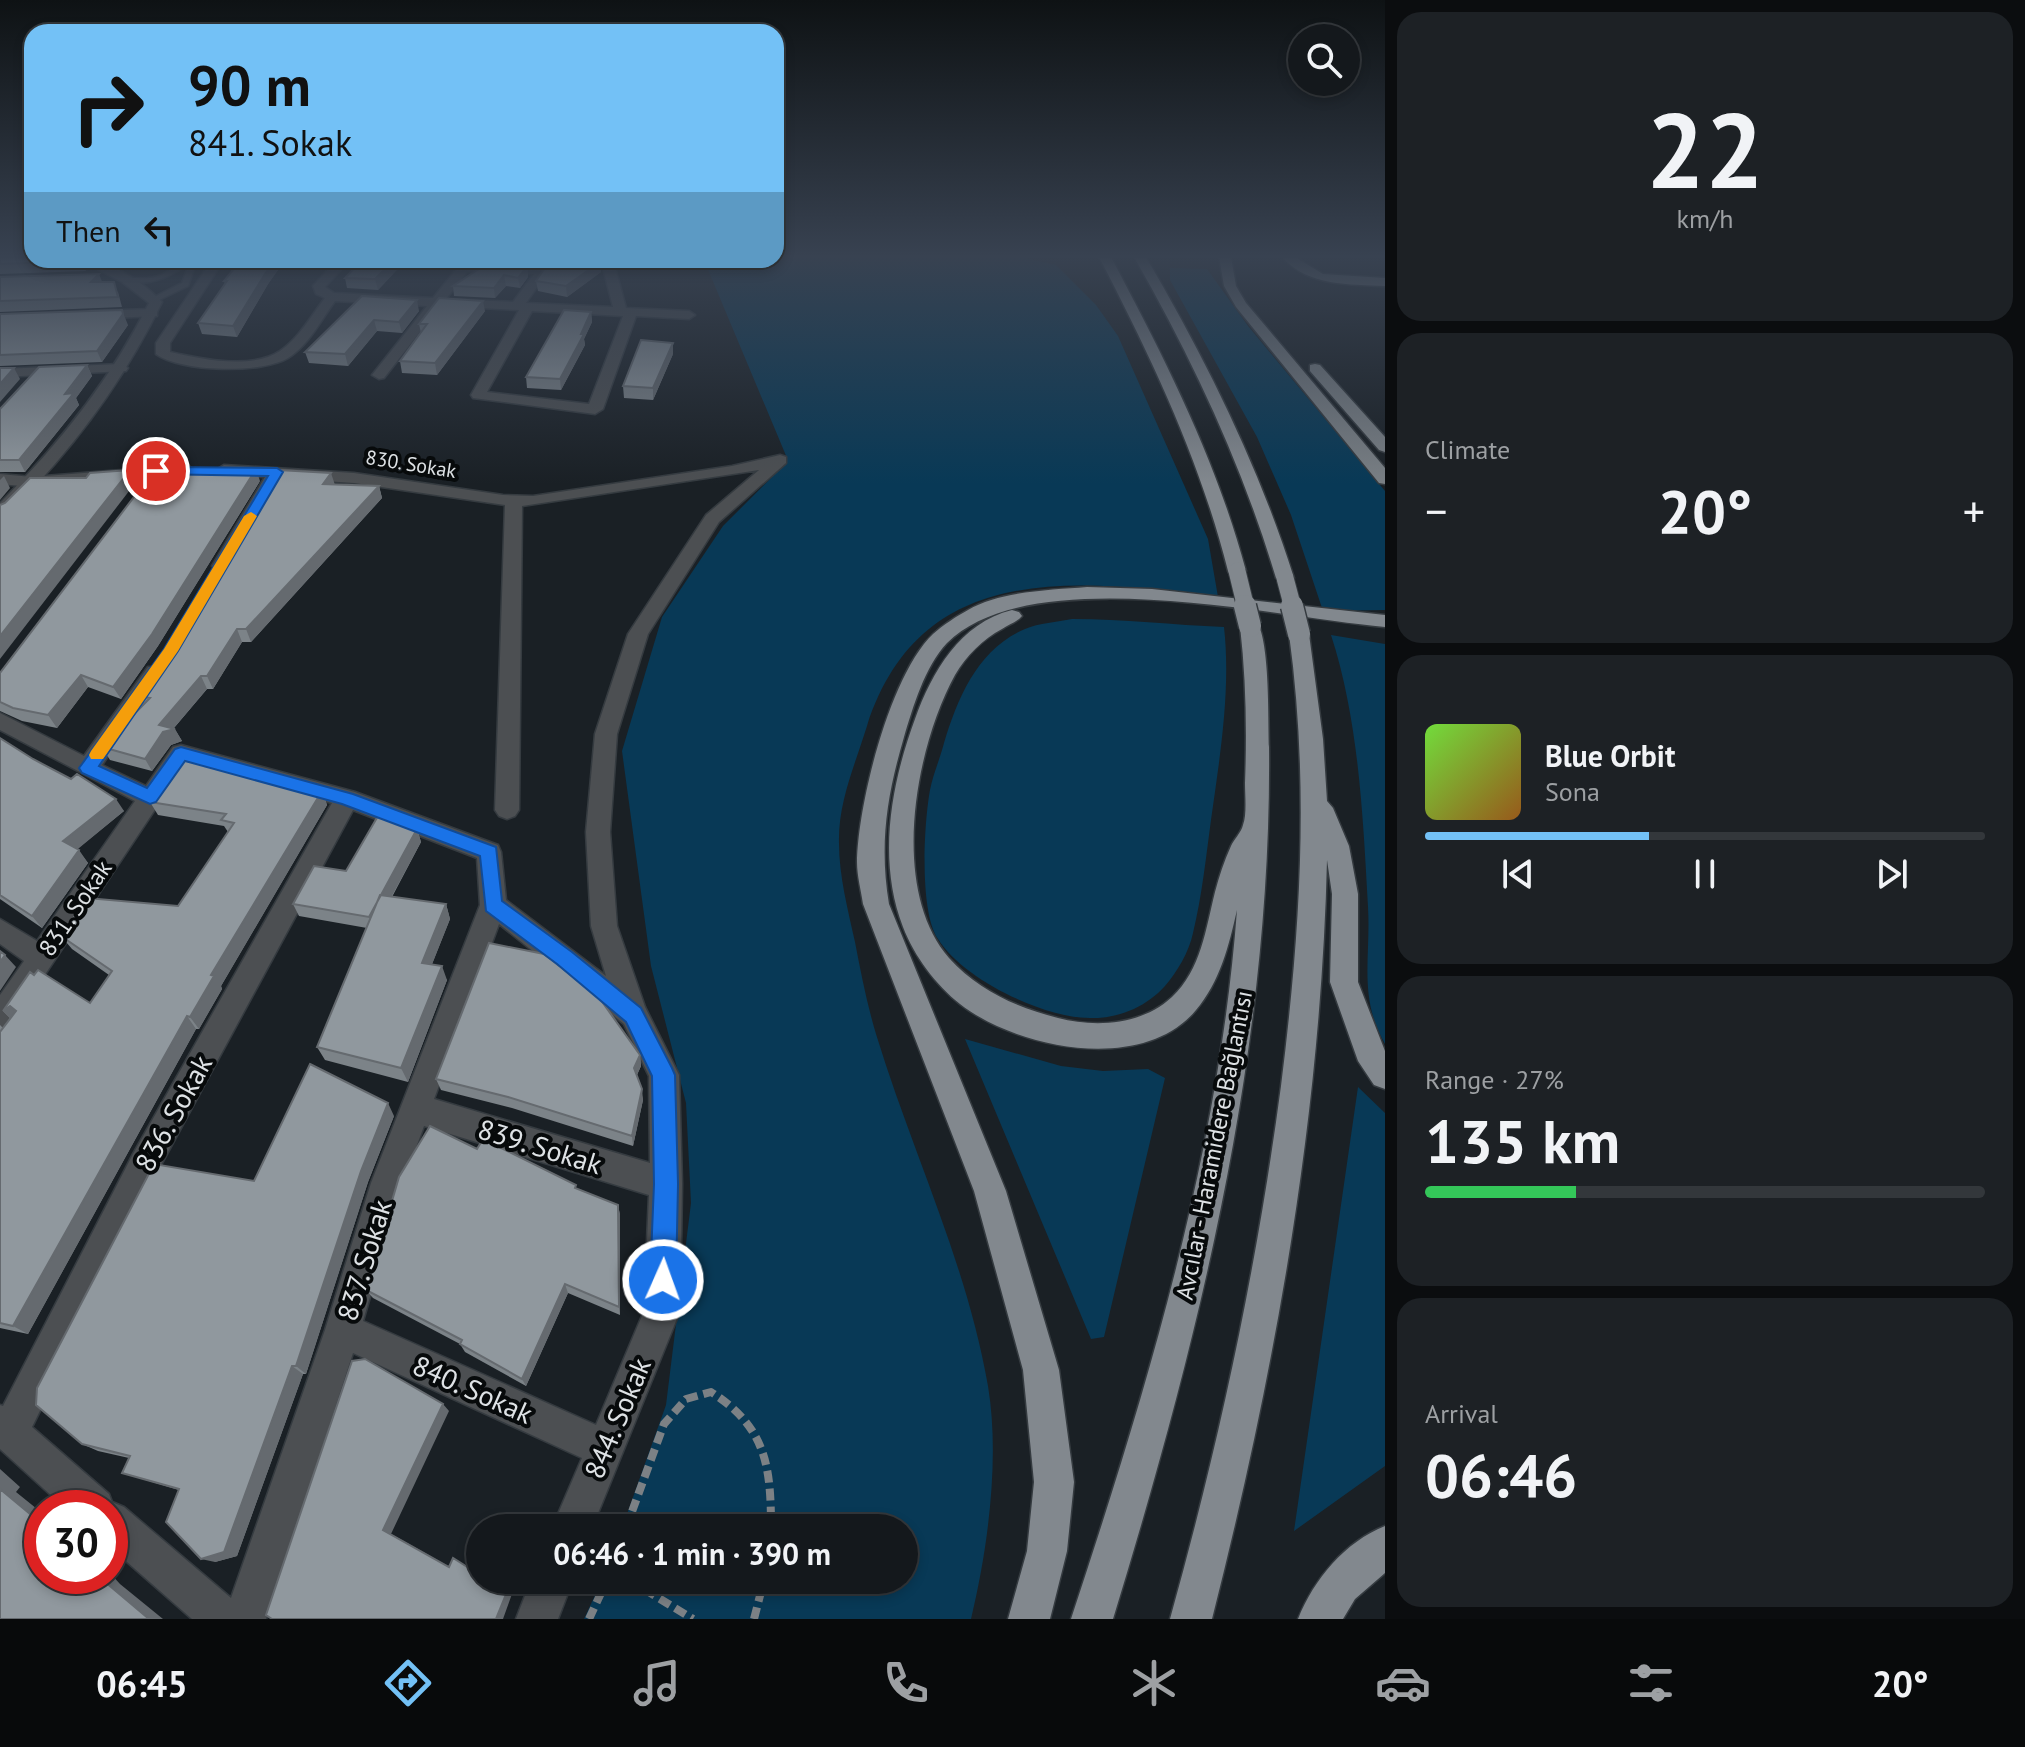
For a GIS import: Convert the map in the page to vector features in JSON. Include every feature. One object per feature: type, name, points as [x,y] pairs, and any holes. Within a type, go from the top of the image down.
[{"type":"highway","name":"Avcılar - Haramidere Bağlantısı","points":[[1092,1619],[1173,1357],[1211,1188],[1248,964],[1256,825],[1258,695],[1250,626],[1209,474],[1182,409],[1143,333]]},
{"type":"highway","points":[[1180,333],[1239,445],[1268,521],[1285,578],[1307,681],[1317,852],[1303,1020],[1276,1231],[1254,1365],[1224,1502],[1191,1619]]},
{"type":"highway","points":[[1029,1619],[1047,1551],[1054,1482],[1041,1370],[990,1191],[876,904],[870,862],[877,801],[899,714],[940,638],[967,619],[1001,605],[1042,594],[1142,594],[1385,621]]},
{"type":"highway","points":[[1256,825],[1244,841],[1233,868],[1203,981],[1183,1005],[1158,1022],[1124,1034],[1088,1038],[1059,1033],[998,1014],[962,989],[933,960],[914,925],[902,883],[902,809],[912,760],[927,717],[954,659],[972,637],[996,623],[1023,612],[1051,607],[1114,604],[1166,607],[1385,635]]},
{"type":"highway","points":[[1316,797],[1337,846],[1345,894],[1344,982],[1368,1052],[1385,1075]]},
{"type":"highway","points":[[1319,1619],[1340,1584],[1385,1546]]},
{"type":"main road","points":[[1264,333],[1385,479]]},
{"type":"main road","points":[[1307,359],[1385,447]]},
{"type":"street","points":[[0,513],[32,482],[121,368],[143,333]]},
{"type":"street","points":[[170,333],[163,343],[163,354],[180,359],[256,365],[286,354],[303,333]]},
{"type":"street","points":[[379,375],[412,333]]},
{"type":"street","points":[[510,333],[478,395],[595,409],[619,333]]},
{"type":"street","points":[[0,373],[121,368]]},
{"type":"street","points":[[19,393],[38,372]]},
{"type":"street","name":"830. Sokak","points":[[0,479],[32,482],[156,471],[277,472],[354,478],[533,501],[608,491],[780,460],[712,519],[638,634],[606,734],[598,832],[604,926],[634,1015]]},
{"type":"street","points":[[138,495],[156,471]]},
{"type":"street","points":[[211,582],[277,472]]},
{"type":"street","points":[[507,810],[514,500]]},
{"type":"street","points":[[88,768],[170,651]]},
{"type":"street","points":[[0,720],[150,798]]},
{"type":"street","name":"831. Sokak","points":[[0,1018],[181,753],[347,798]]},
{"type":"street","points":[[347,798],[489,852],[493,905]]},
{"type":"street","name":"836. Sokak","points":[[4,1429],[144,1165],[347,798]]},
{"type":"street","name":"844. Sokak","points":[[493,905],[634,1015],[664,1075],[666,1184],[662,1311],[577,1514]]},
{"type":"street","name":"837. Sokak","points":[[245,1619],[343,1330],[387,1183],[493,905]]},
{"type":"street","points":[[0,930],[41,958]]},
{"type":"street","name":"839. Sokak","points":[[414,1108],[666,1184]]},
{"type":"street","name":"840. Sokak","points":[[343,1330],[603,1448]]},
{"type":"street","points":[[4,1429],[74,1490]]},
{"type":"street","points":[[128,1536],[224,1619]]},
{"type":"street","points":[[537,1619],[547,1594]]},
{"type":"path","points":[[631,1514],[664,1424],[686,1399],[711,1392],[732,1403],[752,1424],[763,1451],[771,1514]]},
{"type":"path","points":[[589,1619],[601,1594]]},
{"type":"path","points":[[652,1594],[693,1619]]},
{"type":"path","points":[[754,1619],[760,1594]]},
{"type":"shaded area","points":[[734,333],[1116,333],[1208,539],[1218,597],[1112,586],[1060,586],[1010,592],[965,607],[925,633],[892,672],[867,726],[844,798],[839,828],[841,868],[870,1011],[890,1078],[967,1296],[988,1386],[993,1443],[990,1503],[983,1563],[971,1619],[584,1619],[596,1594],[918,1594],[918,1514],[627,1514],[666,1405],[691,1203],[686,1103],[651,966],[622,751],[662,617],[723,526],[787,458]]},
{"type":"shaded area","points":[[1199,333],[1253,333],[1385,491],[1385,610],[1323,611],[1291,515],[1257,437]]},
{"type":"shaded area","points":[[1072,619],[1224,627],[1226,651],[1221,747],[1191,940],[1178,968],[1149,1000],[1131,1010],[1100,1018],[1071,1016],[1028,1004],[985,982],[966,968],[938,939],[928,909],[926,888],[925,844],[930,790],[963,692],[982,662],[1009,638],[1030,627]]},
{"type":"shaded area","points":[[1331,635],[1385,644],[1385,1044],[1371,1010],[1369,993],[1368,907],[1354,735]]},
{"type":"shaded area","points":[[965,1039],[1061,1066],[1103,1071],[1148,1069],[1165,1078],[1104,1337],[1091,1339]]},
{"type":"shaded area","points":[[1358,1087],[1385,1113],[1385,1466],[1294,1531]]},
{"type":"building","points":[[0,333],[110,333],[97,351],[0,355]]},
{"type":"building","points":[[325,333],[363,333],[345,354],[305,352]]},
{"type":"building","points":[[421,333],[459,333],[435,363],[400,361]]},
{"type":"building","points":[[551,333],[584,334],[560,379],[526,377]]},
{"type":"building","points":[[641,340],[673,343],[653,388],[623,386]]},
{"type":"building","points":[[87,365],[65,394],[74,393],[19,460],[0,460],[0,409],[39,367]]},
{"type":"building","points":[[0,368],[14,368],[0,384]]},
{"type":"building","points":[[156,468],[256,469],[152,634],[113,687],[81,675],[48,715],[0,702],[0,673]]},
{"type":"building","points":[[130,470],[0,636],[0,505],[30,478],[86,478],[90,473]]},
{"type":"building","points":[[278,470],[331,473],[323,484],[379,486],[246,629],[237,629],[207,676],[201,676],[159,725],[175,729],[163,732],[145,759],[102,747],[150,698],[137,696],[176,640]]},
{"type":"building","points":[[0,738],[71,779],[77,774],[116,799],[63,841],[79,850],[32,916],[0,895]]},
{"type":"building","points":[[184,754],[322,791],[211,975],[214,976],[190,1017],[187,1016],[13,1326],[0,1323],[0,1032],[16,1011],[10,1006],[3,1011],[30,972],[34,975],[38,970],[90,1003],[112,971],[61,936],[87,898],[178,906],[234,823],[221,820],[226,814],[150,802]]},
{"type":"building","points":[[378,816],[417,829],[369,917],[293,904],[314,866],[346,871]]},
{"type":"building","points":[[380,895],[446,904],[422,963],[442,966],[401,1068],[317,1047]]},
{"type":"building","points":[[489,943],[544,954],[598,996],[640,1055],[634,1068],[642,1089],[632,1136],[508,1097],[436,1079]]},
{"type":"building","points":[[310,1064],[388,1103],[361,1171],[296,1366],[292,1366],[224,1552],[201,1559],[166,1522],[179,1489],[122,1473],[130,1456],[82,1444],[36,1405],[37,1388],[154,1164],[254,1181]]},
{"type":"building","points":[[430,1126],[477,1149],[483,1139],[576,1185],[575,1188],[618,1205],[619,1307],[565,1284],[522,1379],[460,1344],[462,1340],[366,1290],[399,1177]]},
{"type":"building","points":[[365,1359],[443,1404],[383,1530],[449,1567],[453,1558],[466,1566],[466,1594],[506,1594],[496,1619],[272,1619],[266,1615],[352,1361]]},
{"type":"building","points":[[0,1489],[24,1509],[24,1594],[119,1594],[149,1619],[0,1619]]},
{"type":"slow traffic","points":[[97,755],[170,651],[251,516]]},
{"type":"route","points":[[156,471],[277,472],[170,651],[88,768],[150,798],[181,753],[347,798],[489,852],[493,905],[634,1015],[664,1075],[666,1184],[663,1280]]}]
